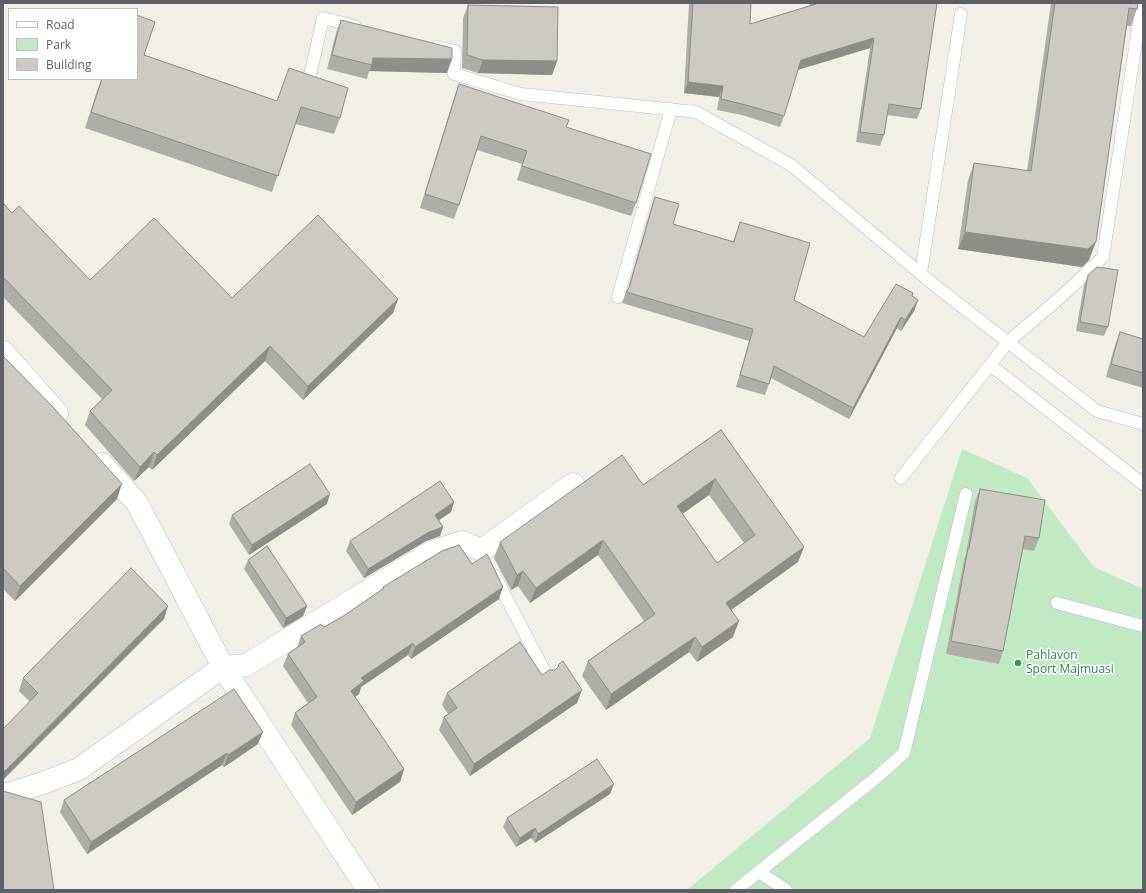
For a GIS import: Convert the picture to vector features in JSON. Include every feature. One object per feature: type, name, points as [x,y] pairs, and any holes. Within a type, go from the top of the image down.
[{"type":"street","points":[[3,352],[70,428]]},
{"type":"street","points":[[91,451],[137,503],[223,667],[368,890]]},
{"type":"street","points":[[3,794],[8,794],[43,783],[79,769],[223,667],[246,665],[432,552],[462,542],[486,557],[573,484]]},
{"type":"lane","points":[[901,478],[1008,342],[1063,295],[1103,257],[1142,3]]},
{"type":"lane","points":[[921,273],[961,14]]},
{"type":"lane","points":[[310,76],[323,18],[367,29]]},
{"type":"lane","points":[[426,44],[455,51],[454,74],[521,94],[696,112],[791,165],[938,288],[1097,411],[1143,424]]},
{"type":"lane","points":[[618,297],[671,109]]},
{"type":"lane","points":[[990,364],[1143,484]]},
{"type":"lane","points":[[736,890],[877,777],[904,752],[966,494]]},
{"type":"lane","points":[[486,557],[547,676]]},
{"type":"lane","points":[[1057,603],[1143,626]]},
{"type":"lane","points":[[759,872],[786,890]]},
{"type":"green space","name":"Pahlavon Sport Majmuasi","points":[[962,449],[1027,478],[1094,567],[1143,589],[1143,890],[687,890],[870,738]]},
{"type":"building","points":[[693,3],[751,3],[750,24],[816,3],[937,3],[921,109],[889,104],[884,135],[860,132],[874,38],[801,60],[784,116],[721,99],[723,86],[688,82]]},
{"type":"building","points":[[1055,3],[1138,3],[1137,9],[1129,8],[1096,242],[1088,249],[965,232],[974,163],[1031,171]]},
{"type":"building","points":[[468,5],[558,7],[557,61],[483,60],[467,55]]},
{"type":"building","points":[[138,15],[155,22],[144,55],[277,101],[289,68],[348,88],[340,118],[301,107],[278,176],[91,112],[102,80],[138,80]]},
{"type":"building","points":[[341,20],[452,48],[452,59],[373,58],[372,65],[332,55]]},
{"type":"building","points":[[459,84],[569,120],[566,127],[651,154],[636,203],[522,166],[527,151],[481,136],[459,205],[425,194]]},
{"type":"building","points":[[655,197],[679,204],[673,224],[734,242],[740,222],[810,243],[794,300],[864,337],[896,284],[913,293],[912,296],[918,300],[905,320],[901,317],[853,408],[774,366],[769,384],[740,375],[753,329],[626,292],[629,288]]},
{"type":"building","points":[[3,203],[12,213],[19,206],[90,280],[154,218],[232,298],[318,215],[398,299],[308,386],[270,346],[157,455],[154,452],[140,467],[90,411],[112,390],[3,277]]},
{"type":"building","points":[[1097,267],[1118,270],[1108,327],[1080,322],[1088,275]]},
{"type":"building","points":[[1120,332],[1143,339],[1143,373],[1111,364]]},
{"type":"building","points":[[3,356],[53,407],[122,484],[20,586],[3,568]]},
{"type":"building","points":[[721,430],[804,547],[726,603],[739,621],[702,647],[695,637],[611,694],[588,661],[655,614],[603,540],[536,588],[523,571],[517,575],[500,542],[622,455],[643,485]],"holes":[[[715,479],[755,535],[717,563],[677,506]]]},
{"type":"building","points":[[310,464],[330,494],[252,545],[232,515]]},
{"type":"building","points":[[440,481],[454,502],[435,515],[443,527],[429,532],[368,569],[350,541]]},
{"type":"building","points":[[980,489],[1045,500],[1039,538],[1025,536],[1003,651],[951,641]]},
{"type":"building","points":[[459,545],[472,564],[487,554],[503,587],[415,647],[413,643],[361,678],[364,681],[351,691],[404,769],[356,802],[295,713],[317,697],[288,654],[305,642],[301,636],[321,624],[324,627],[345,615],[384,588],[383,587],[442,551]]},
{"type":"building","points":[[267,546],[307,606],[286,618],[248,560]]},
{"type":"building","points":[[131,568],[168,606],[6,770],[3,771],[3,729],[38,693],[23,678]]},
{"type":"building","points":[[520,642],[542,675],[549,670],[555,670],[563,661],[582,690],[474,764],[444,717],[457,708],[447,693]]},
{"type":"building","points":[[234,689],[263,732],[228,755],[227,753],[91,842],[64,800]]},
{"type":"building","points":[[597,759],[614,784],[538,834],[535,828],[520,838],[507,818]]},
{"type":"building","points":[[3,791],[41,802],[54,890],[3,890]]},
{"type":"place","name":"Pahlavon Sport Majmuasi","points":[[1018,663]]}]
